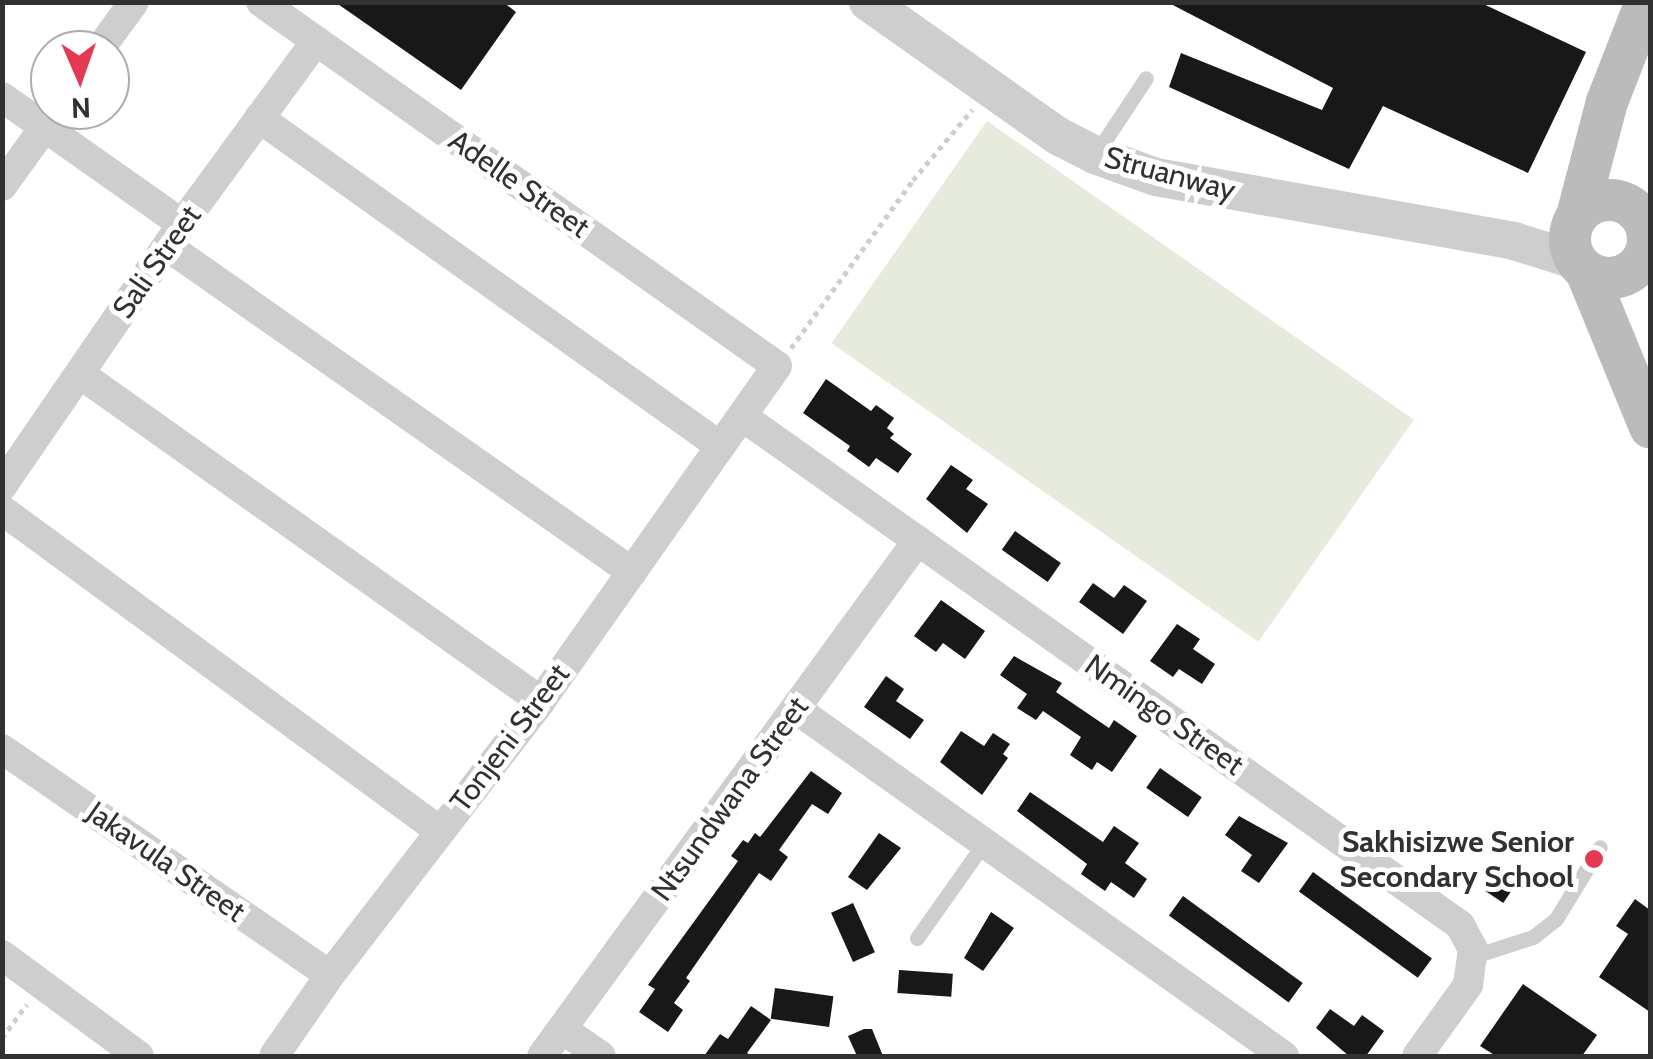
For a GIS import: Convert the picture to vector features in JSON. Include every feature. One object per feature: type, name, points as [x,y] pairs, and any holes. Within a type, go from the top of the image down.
[{"type":"main road","points":[[1644,10],[1618,158],[1626,204],[1646,229],[1646,250],[1635,269],[1639,349],[1650,417]]},
{"type":"main road","points":[[1644,10],[1607,102],[1577,244],[1650,427]]},
{"type":"main road","points":[[1577,244],[1604,200],[1626,204]]},
{"type":"main road","points":[[1577,244],[1610,279],[1635,269]]},
{"type":"street","points":[[114,30],[134,2]]},
{"type":"street","name":"Adelle Street","points":[[261,2],[777,366]]},
{"type":"street","name":"Struanway","points":[[868,2],[990,88],[1095,155],[1156,177],[1514,241],[1577,244]]},
{"type":"street","name":"Sali Street","points":[[2,486],[174,235],[316,41]]},
{"type":"street","points":[[2,97],[30,109]]},
{"type":"street","points":[[259,118],[720,446]]},
{"type":"street","points":[[2,186],[42,130]]},
{"type":"street","points":[[63,130],[174,235],[632,572]]},
{"type":"street","name":"Tonjeni Street","points":[[274,1056],[330,975],[541,702],[777,366]]},
{"type":"street","points":[[80,374],[541,702]]},
{"type":"street","name":"Nmingo Street","points":[[743,417],[1460,925],[1474,956]]},
{"type":"street","points":[[2,510],[440,830]]},
{"type":"street","name":"Ntsundwana Street","points":[[542,1056],[918,540]]},
{"type":"street","points":[[796,709],[1284,1056]]},
{"type":"street","name":"Jakavula Street","points":[[2,749],[330,975]]},
{"type":"street","points":[[2,955],[139,1056]]},
{"type":"street","points":[[1417,1056],[1468,984],[1474,956]]},
{"type":"street","points":[[562,1029],[601,1056]]},
{"type":"lane","points":[[1095,155],[1146,78]]},
{"type":"lane","points":[[917,938],[984,842]]},
{"type":"lane","points":[[1474,956],[1533,937],[1556,919],[1600,847]]},
{"type":"path","points":[[777,366],[913,180],[990,88]]},
{"type":"path","points":[[2,1038],[43,982]]},
{"type":"shaded area","points":[[987,121],[1414,420],[1258,642],[832,343]]},
{"type":"building","points":[[335,2],[503,2],[516,12],[461,90]]},
{"type":"building","points":[[1167,2],[1479,2],[1586,52],[1528,173],[1383,106],[1349,169],[1169,87],[1181,53],[1322,110],[1333,88]]},
{"type":"building","points":[[826,379],[871,411],[876,405],[894,418],[887,428],[894,434],[890,438],[912,454],[898,473],[876,458],[869,467],[847,451],[850,446],[803,413]]},
{"type":"building","points":[[951,465],[973,480],[966,489],[988,504],[967,533],[926,499]]},
{"type":"building","points":[[1015,531],[1061,563],[1048,582],[1002,550]]},
{"type":"building","points":[[1093,583],[1114,598],[1124,585],[1147,601],[1123,634],[1079,602]]},
{"type":"building","points":[[941,600],[985,631],[965,659],[943,643],[936,652],[914,636]]},
{"type":"building","points":[[1177,624],[1200,639],[1193,649],[1215,664],[1202,684],[1179,669],[1173,677],[1150,661]]},
{"type":"building","points":[[1014,656],[1062,683],[1056,692],[1109,728],[1114,720],[1137,736],[1112,772],[1097,762],[1092,770],[1070,755],[1081,737],[1043,711],[1036,720],[1017,708],[1027,694],[1000,675]]},
{"type":"building","points":[[886,676],[904,689],[896,701],[924,720],[910,739],[864,707]]},
{"type":"building","points":[[961,731],[984,746],[993,733],[1010,744],[1003,754],[1008,758],[982,795],[940,762]]},
{"type":"building","points":[[1160,768],[1202,797],[1188,817],[1146,788]]},
{"type":"building","points":[[811,771],[842,793],[828,814],[812,804],[779,850],[788,857],[771,881],[759,873],[686,978],[690,981],[674,1003],[683,1010],[668,1032],[639,1012],[655,989],[648,985],[738,861],[731,856],[743,840],[748,843],[755,833],[760,837]]},
{"type":"building","points":[[1030,792],[1103,842],[1114,826],[1139,843],[1125,863],[1147,879],[1134,898],[1111,882],[1105,891],[1081,874],[1087,864],[1017,811]]},
{"type":"building","points":[[1239,816],[1288,843],[1259,883],[1241,871],[1252,855],[1225,835]]},
{"type":"building","points":[[879,833],[901,848],[867,890],[848,877]]},
{"type":"building","points":[[1499,870],[1517,882],[1503,903],[1485,891]]},
{"type":"building","points":[[1313,872],[1432,958],[1418,978],[1299,891]]},
{"type":"building","points":[[1183,896],[1303,983],[1289,1002],[1169,915]]},
{"type":"building","points":[[1635,899],[1650,910],[1650,1012],[1599,977],[1628,934],[1616,926]]},
{"type":"building","points":[[853,903],[875,952],[853,962],[831,913]]},
{"type":"building","points":[[991,912],[1014,928],[983,971],[964,958]]},
{"type":"building","points":[[899,970],[953,974],[951,997],[897,993]]},
{"type":"building","points":[[1523,984],[1597,1035],[1582,1056],[1496,1056],[1480,1046]]},
{"type":"building","points":[[775,988],[833,996],[829,1027],[771,1019]]},
{"type":"building","points":[[751,1006],[771,1020],[747,1053],[752,1056],[704,1056],[720,1034],[728,1039]]},
{"type":"building","points":[[1330,1009],[1354,1026],[1362,1015],[1384,1031],[1366,1056],[1349,1056],[1316,1028]]},
{"type":"building","points":[[872,1029],[883,1056],[857,1056],[848,1036]]},
{"type":"place","name":"Sakhisizwe Senior Secondary School","points":[[1594,859]]}]
